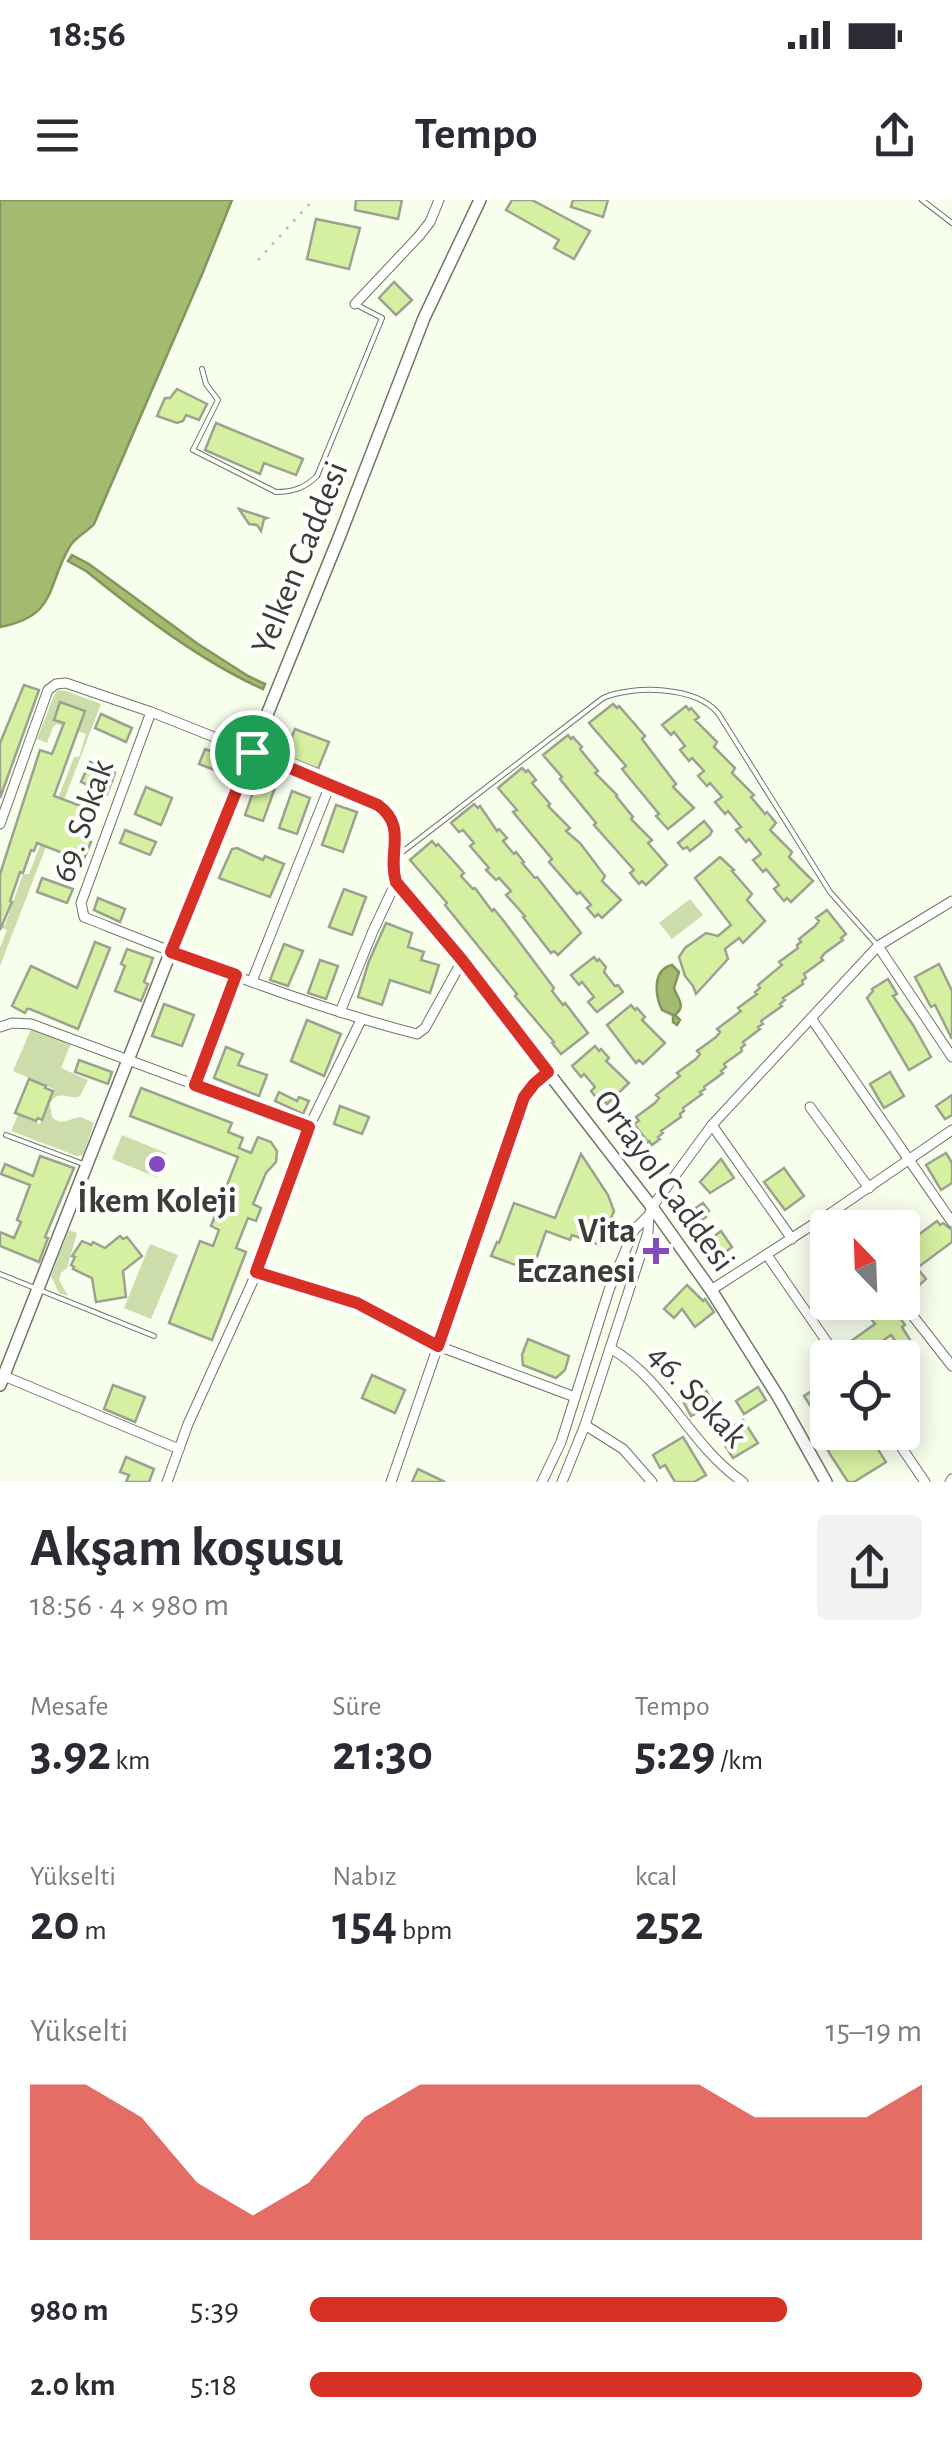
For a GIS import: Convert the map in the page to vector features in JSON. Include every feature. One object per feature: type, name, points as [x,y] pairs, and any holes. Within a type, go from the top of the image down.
[{"type":"street","points":[[355,304],[419,236],[440,200]]},
{"type":"street","name":"Yelken Caddesi","points":[[2,1381],[424,318],[480,200]]},
{"type":"street","points":[[0,824],[48,690],[66,683],[150,712],[378,805],[394,820],[396,882],[340,1012]]},
{"type":"street","name":"69. Sokak","points":[[150,712],[82,912],[171,952]]},
{"type":"street","points":[[252,980],[330,785]]},
{"type":"street","name":"Ortayol Caddesi","points":[[396,882],[462,960],[711,1290],[826,1482]]},
{"type":"street","points":[[542,1482],[561,1442],[609,1290],[634,1230],[712,1125],[878,946],[952,902]]},
{"type":"street","points":[[878,946],[952,1057]]},
{"type":"street","points":[[171,952],[361,1020],[416,1034],[425,1028],[462,960]]},
{"type":"street","points":[[811,1018],[952,1222]]},
{"type":"street","points":[[167,1482],[256,1272],[309,1127],[361,1020]]},
{"type":"street","points":[[0,1027],[31,1024],[309,1127]]},
{"type":"street","points":[[391,1482],[524,1097],[548,1072]]},
{"type":"street","points":[[810,1107],[868,1188]]},
{"type":"street","points":[[712,1125],[792,1239]]},
{"type":"street","points":[[837,1210],[952,1130]]},
{"type":"street","points":[[562,1482],[648,1232],[650,1211]]},
{"type":"street","points":[[711,1290],[810,1227]]},
{"type":"street","points":[[766,1256],[825,1340]]},
{"type":"street","points":[[256,1272],[357,1303],[438,1346],[576,1396]]},
{"type":"street","points":[[916,1320],[952,1366]]},
{"type":"street","name":"46. Sokak","points":[[610,1348],[659,1390],[712,1457],[743,1482]]},
{"type":"street","points":[[2,1381],[179,1450]]},
{"type":"street","points":[[584,1424],[622,1449],[652,1482]]},
{"type":"street","points":[[903,1450],[925,1482]]},
{"type":"lane","points":[[922,200],[952,223]]},
{"type":"lane","points":[[202,369],[206,384],[218,400],[193,450],[276,492],[296,490],[317,476],[382,318],[355,304]]},
{"type":"lane","points":[[393,859],[603,698],[617,693],[676,690],[705,702],[718,713],[830,892],[878,946]]},
{"type":"lane","points":[[195,1085],[236,975]]},
{"type":"lane","points":[[6,1135],[86,1165]]},
{"type":"lane","points":[[0,1274],[154,1336]]},
{"type":"path","points":[[258,260],[313,200]]},
{"type":"shaded area","points":[[0,200],[232,200],[94,524],[70,546],[41,607],[19,622],[0,627]]},
{"type":"shaded area","points":[[72,555],[198,644],[265,684],[263,689],[171,636],[68,561]]},
{"type":"shaded area","points":[[58,690],[101,704],[0,966],[0,948],[7,930],[0,924],[5,925],[23,874],[29,874],[86,734],[57,724],[47,743],[37,739]]},
{"type":"shaded area","points":[[690,899],[703,915],[672,939],[659,923]]},
{"type":"shaded area","points":[[672,965],[679,972],[674,988],[681,1005],[675,1015],[680,1020],[677,1025],[673,1015],[662,1010],[657,990],[661,972]]},
{"type":"shaded area","points":[[32,1027],[71,1043],[61,1068],[88,1080],[80,1096],[57,1096],[50,1103],[56,1120],[81,1117],[94,1123],[83,1155],[11,1131],[18,1115],[40,1124],[54,1089],[13,1071]]},
{"type":"shaded area","points":[[122,1135],[166,1153],[156,1177],[112,1159]]},
{"type":"shaded area","points":[[69,1230],[77,1233],[67,1268],[59,1280],[68,1296],[59,1293],[51,1276]]},
{"type":"shaded area","points":[[150,1244],[178,1255],[151,1319],[124,1308]]},
{"type":"building","points":[[356,200],[402,200],[398,219],[355,210]]},
{"type":"building","points":[[512,200],[532,200],[590,231],[574,259],[554,248],[559,240],[506,210]]},
{"type":"building","points":[[573,200],[608,200],[603,217],[571,207]]},
{"type":"building","points":[[316,219],[360,228],[349,269],[307,259]]},
{"type":"building","points":[[394,282],[412,300],[396,315],[379,298]]},
{"type":"building","points":[[177,389],[207,404],[199,420],[186,415],[177,423],[157,416],[165,398]]},
{"type":"building","points":[[216,423],[303,459],[296,475],[264,463],[260,474],[205,450]]},
{"type":"building","points":[[239,509],[267,518],[261,531],[257,525],[249,524]]},
{"type":"building","points":[[24,685],[39,690],[0,798],[0,743]]},
{"type":"building","points":[[60,702],[85,711],[54,796],[97,812],[87,840],[91,842],[83,861],[37,843],[23,873],[20,872],[0,930],[0,874],[40,750],[52,754],[64,723],[54,720]]},
{"type":"building","points":[[613,704],[645,736],[642,739],[676,784],[673,787],[694,808],[668,829],[622,769],[626,766],[589,723]]},
{"type":"building","points":[[686,706],[717,742],[714,747],[735,768],[732,773],[776,823],[770,830],[792,852],[789,857],[813,881],[791,902],[787,898],[784,901],[774,889],[779,885],[753,860],[761,854],[736,830],[741,827],[728,811],[725,814],[715,802],[722,797],[698,776],[704,771],[692,758],[689,761],[680,750],[685,746],[662,725]]},
{"type":"building","points":[[101,714],[132,728],[126,742],[95,728]]},
{"type":"building","points":[[295,729],[329,742],[318,769],[284,755]]},
{"type":"building","points":[[568,735],[582,747],[598,771],[595,773],[617,795],[667,865],[646,885],[642,881],[639,884],[630,873],[634,870],[594,825],[543,755]]},
{"type":"building","points":[[205,749],[231,759],[225,774],[199,764]]},
{"type":"building","points":[[90,762],[115,773],[107,794],[81,782]]},
{"type":"building","points":[[522,768],[536,780],[532,783],[548,806],[570,828],[566,831],[580,843],[605,876],[602,881],[621,900],[602,918],[598,914],[595,917],[587,908],[591,905],[549,862],[552,859],[498,788]]},
{"type":"building","points":[[258,778],[276,785],[263,821],[245,815]]},
{"type":"building","points":[[146,787],[172,798],[161,825],[135,814]]},
{"type":"building","points":[[292,791],[310,798],[297,834],[279,828]]},
{"type":"building","points":[[474,804],[507,838],[503,841],[581,933],[558,955],[551,953],[506,895],[511,891],[486,870],[489,868],[470,846],[474,843],[451,823]]},
{"type":"building","points":[[336,805],[357,812],[343,852],[322,845]]},
{"type":"building","points":[[704,821],[712,831],[710,835],[690,851],[687,847],[683,849],[678,843]]},
{"type":"building","points":[[125,830],[156,842],[150,855],[120,843]]},
{"type":"building","points":[[432,841],[503,920],[554,988],[552,991],[588,1033],[561,1054],[410,860]]},
{"type":"building","points":[[232,849],[284,864],[270,897],[219,878]]},
{"type":"building","points":[[720,857],[752,894],[747,900],[765,921],[743,943],[739,938],[725,949],[728,959],[696,994],[679,957],[706,933],[718,936],[731,925],[695,878]]},
{"type":"building","points":[[42,878],[73,889],[67,903],[37,892]]},
{"type":"building","points":[[344,889],[366,897],[352,935],[329,927]]},
{"type":"building","points":[[98,898],[125,909],[120,922],[94,910]]},
{"type":"building","points":[[827,910],[846,934],[843,940],[804,974],[803,984],[761,1021],[760,1029],[743,1042],[742,1051],[724,1064],[723,1073],[683,1108],[681,1117],[661,1131],[660,1139],[652,1145],[648,1142],[634,1124],[639,1121],[636,1117],[655,1103],[659,1098],[656,1095],[680,1076],[677,1073],[696,1059],[700,1054],[697,1051],[720,1032],[717,1029],[757,994],[758,985],[798,948],[799,939]]},
{"type":"building","points":[[386,923],[412,933],[408,947],[424,952],[421,960],[439,965],[430,993],[390,980],[382,1005],[358,997]]},
{"type":"building","points":[[95,942],[110,948],[78,1029],[30,1009],[25,1013],[12,1006],[31,966],[77,988]]},
{"type":"building","points":[[284,944],[303,951],[288,986],[270,980]]},
{"type":"building","points":[[127,949],[153,958],[141,1001],[115,991]]},
{"type":"building","points":[[594,957],[623,992],[597,1012],[588,1002],[594,997],[571,975]]},
{"type":"building","points":[[320,960],[338,966],[326,999],[308,993]]},
{"type":"building","points":[[939,964],[952,991],[952,1039],[915,977]]},
{"type":"building","points":[[888,979],[897,994],[893,996],[931,1057],[909,1070],[867,998],[872,989]]},
{"type":"building","points":[[164,1004],[194,1015],[182,1046],[152,1036]]},
{"type":"building","points":[[631,1005],[665,1043],[643,1064],[639,1060],[636,1063],[607,1025]]},
{"type":"building","points":[[307,1020],[341,1034],[324,1076],[291,1061]]},
{"type":"building","points":[[595,1046],[629,1083],[607,1104],[600,1102],[591,1091],[595,1087],[572,1066]]},
{"type":"building","points":[[226,1047],[243,1054],[238,1065],[267,1075],[259,1096],[214,1078]]},
{"type":"building","points":[[79,1060],[112,1072],[108,1084],[75,1072]]},
{"type":"building","points":[[890,1072],[904,1096],[884,1108],[870,1084]]},
{"type":"building","points":[[29,1079],[53,1091],[42,1120],[15,1113]]},
{"type":"building","points":[[141,1088],[232,1123],[228,1132],[243,1138],[239,1148],[251,1153],[258,1137],[271,1142],[277,1151],[276,1162],[266,1173],[253,1204],[261,1208],[256,1221],[248,1218],[236,1248],[246,1252],[212,1340],[169,1323],[200,1241],[213,1246],[219,1230],[211,1226],[238,1157],[130,1116]]},
{"type":"building","points":[[279,1092],[297,1101],[299,1097],[309,1101],[303,1114],[275,1101]]},
{"type":"building","points":[[952,1095],[952,1115],[945,1119],[936,1106]]},
{"type":"building","points":[[340,1106],[369,1117],[362,1134],[334,1124]]},
{"type":"building","points":[[946,1153],[952,1163],[952,1183],[941,1190],[926,1165]]},
{"type":"building","points":[[581,1154],[614,1211],[600,1245],[546,1231],[532,1271],[491,1256],[514,1203],[555,1218]]},
{"type":"building","points":[[40,1156],[74,1168],[45,1237],[48,1238],[39,1262],[0,1246],[0,1232],[14,1238],[30,1185],[1,1174],[5,1164],[33,1176]]},
{"type":"building","points":[[721,1159],[734,1178],[710,1193],[700,1182]]},
{"type":"building","points":[[784,1168],[804,1196],[785,1210],[764,1182]]},
{"type":"building","points":[[703,1203],[709,1211],[704,1214],[706,1217],[689,1229],[681,1218]]},
{"type":"building","points":[[937,1221],[952,1230],[952,1242],[920,1266],[920,1234]]},
{"type":"building","points":[[721,1231],[732,1247],[711,1263],[700,1247]]},
{"type":"building","points":[[120,1236],[127,1237],[142,1256],[123,1271],[126,1297],[96,1302],[92,1278],[73,1269],[72,1256],[82,1241],[105,1248]]},
{"type":"building","points":[[687,1285],[714,1312],[695,1327],[682,1309],[674,1318],[664,1309]]},
{"type":"building","points":[[872,1320],[902,1320],[910,1340],[895,1340],[891,1335],[884,1340],[853,1340],[875,1324]]},
{"type":"building","points":[[528,1339],[569,1356],[565,1370],[556,1378],[523,1365]]},
{"type":"building","points":[[372,1375],[405,1390],[395,1413],[362,1398]]},
{"type":"building","points":[[113,1385],[145,1397],[135,1422],[104,1409]]},
{"type":"building","points":[[758,1387],[766,1400],[744,1414],[736,1401]]},
{"type":"building","points":[[706,1390],[714,1404],[691,1416],[684,1403]]},
{"type":"building","points":[[743,1420],[758,1443],[733,1458],[719,1436]]},
{"type":"building","points":[[683,1437],[706,1475],[694,1482],[675,1482],[653,1455]]},
{"type":"building","points":[[828,1450],[878,1450],[886,1462],[848,1482]]},
{"type":"building","points":[[126,1457],[154,1469],[149,1482],[126,1482],[129,1475],[120,1472]]},
{"type":"building","points":[[418,1469],[445,1482],[412,1482]]},
{"type":"place","name":"İkem Koleji","points":[[157,1164]]},
{"type":"place","name":"Vita Eczanesi","points":[[656,1251]]},
{"type":"route","points":[[252,752],[387,812],[394,820],[396,882],[548,1072],[524,1097],[438,1346],[357,1303],[256,1272],[309,1127],[195,1085],[236,975],[171,952],[252,752]]}]
